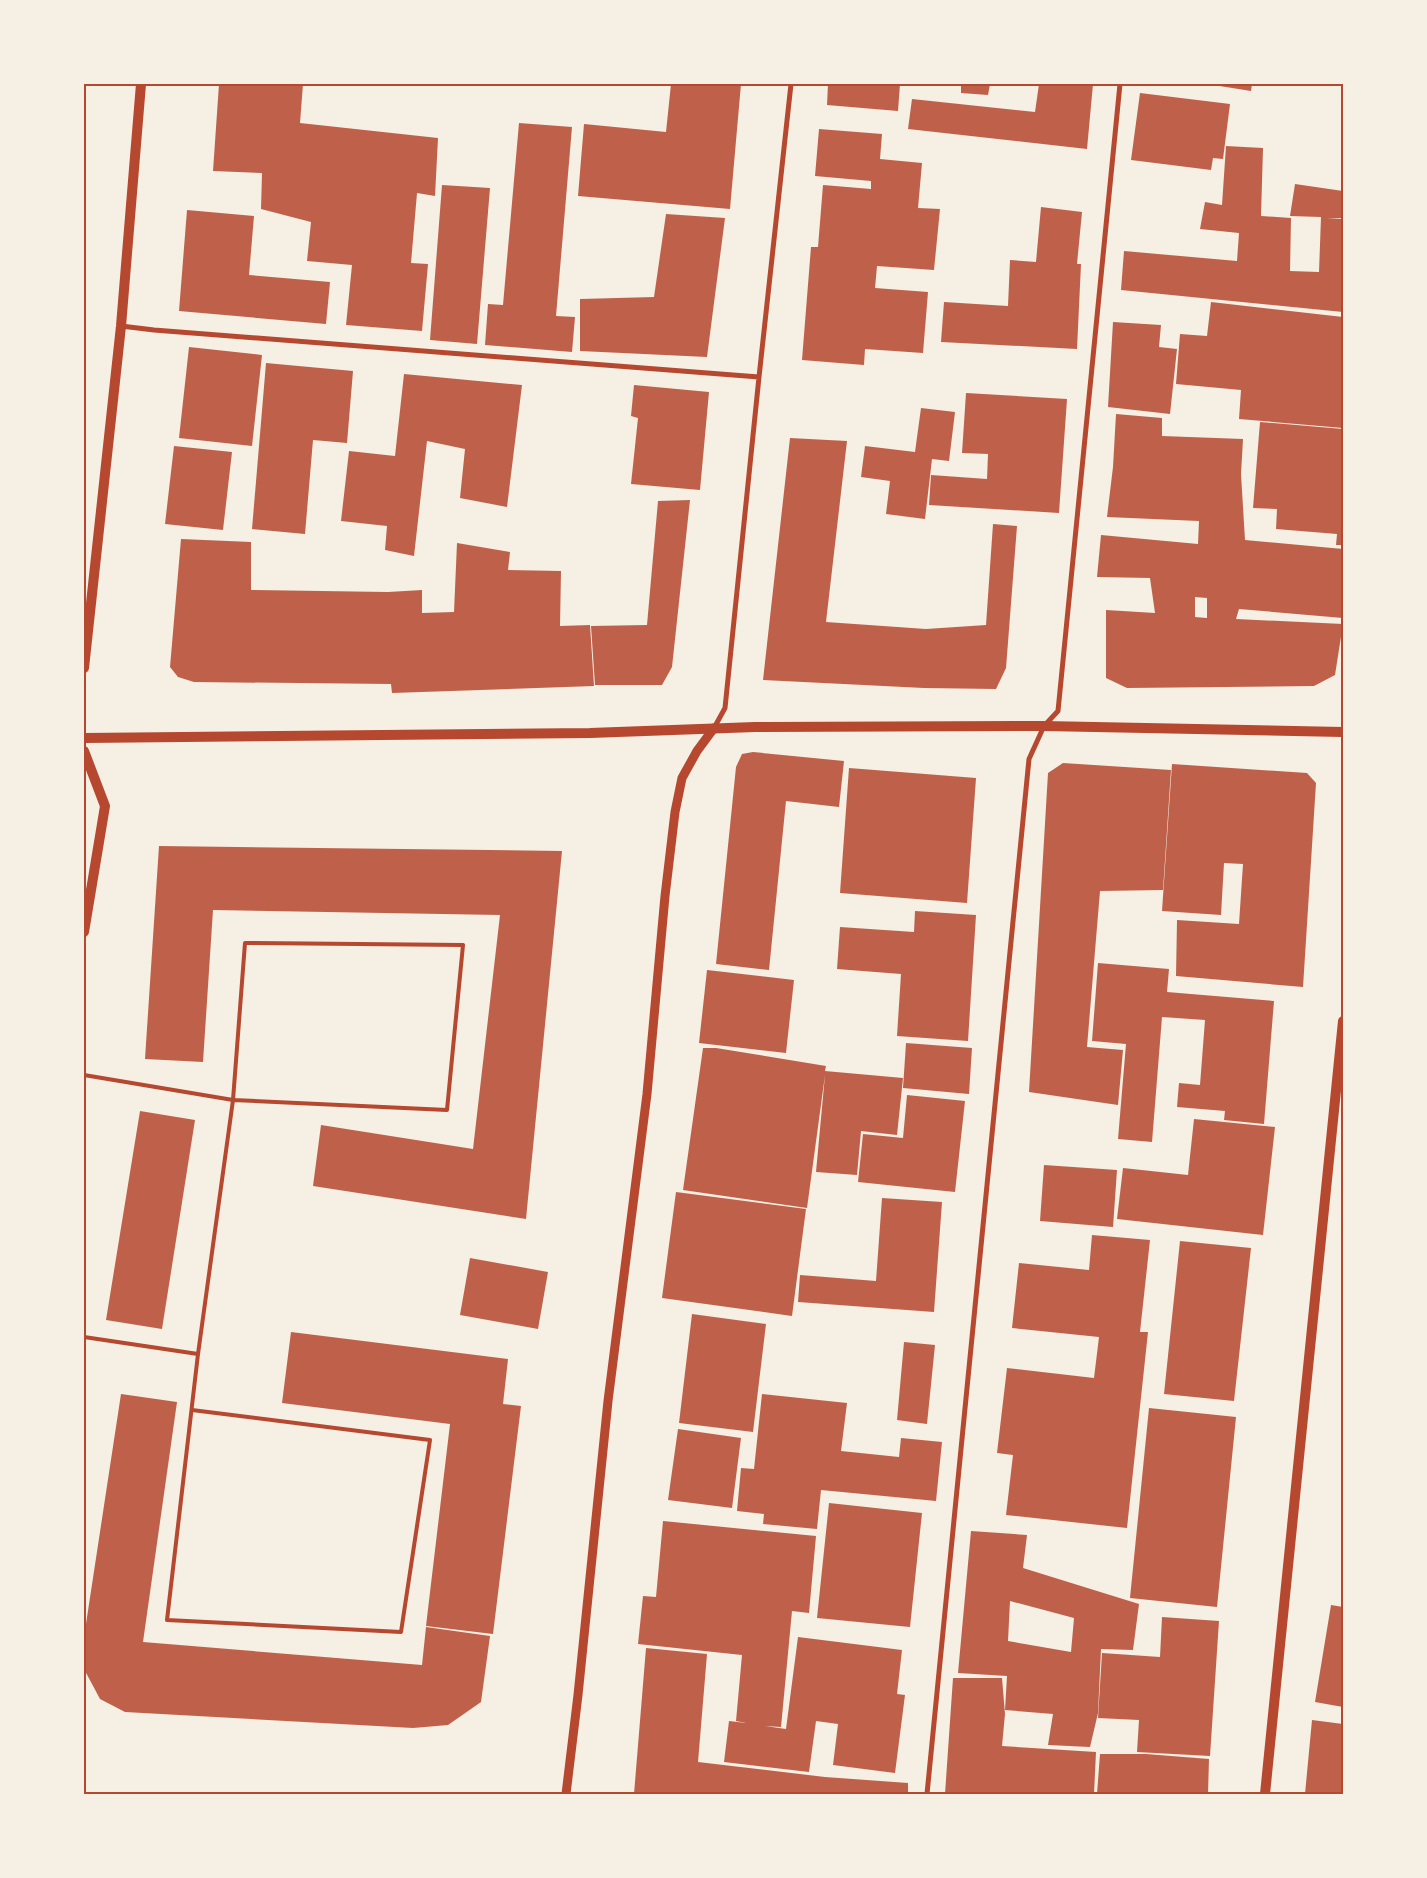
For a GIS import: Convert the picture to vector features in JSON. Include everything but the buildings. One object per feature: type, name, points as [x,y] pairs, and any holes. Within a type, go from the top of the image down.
[{"type":"main road","points":[[84,668],[121,326],[141,84]]},
{"type":"main road","points":[[84,738],[590,733],[714,728],[1044,726],[1343,732]]},
{"type":"main road","points":[[84,751],[105,806],[84,932]]},
{"type":"main road","points":[[1265,1794],[1343,1021]]},
{"type":"street","points":[[566,1794],[608,1401],[647,1094],[665,896],[675,812],[682,778],[725,708],[758,377],[791,84]]},
{"type":"street","points":[[926,1794],[1029,760],[1044,726],[1058,711],[1120,84]]},
{"type":"street","points":[[121,326],[173,332],[758,377]]},
{"type":"lane","points":[[84,1076],[234,1100],[447,1110],[463,945],[245,943],[234,1100],[198,1354],[167,1620],[401,1632],[430,1440],[192,1410]]},
{"type":"lane","points":[[84,1337],[198,1354]]}]
